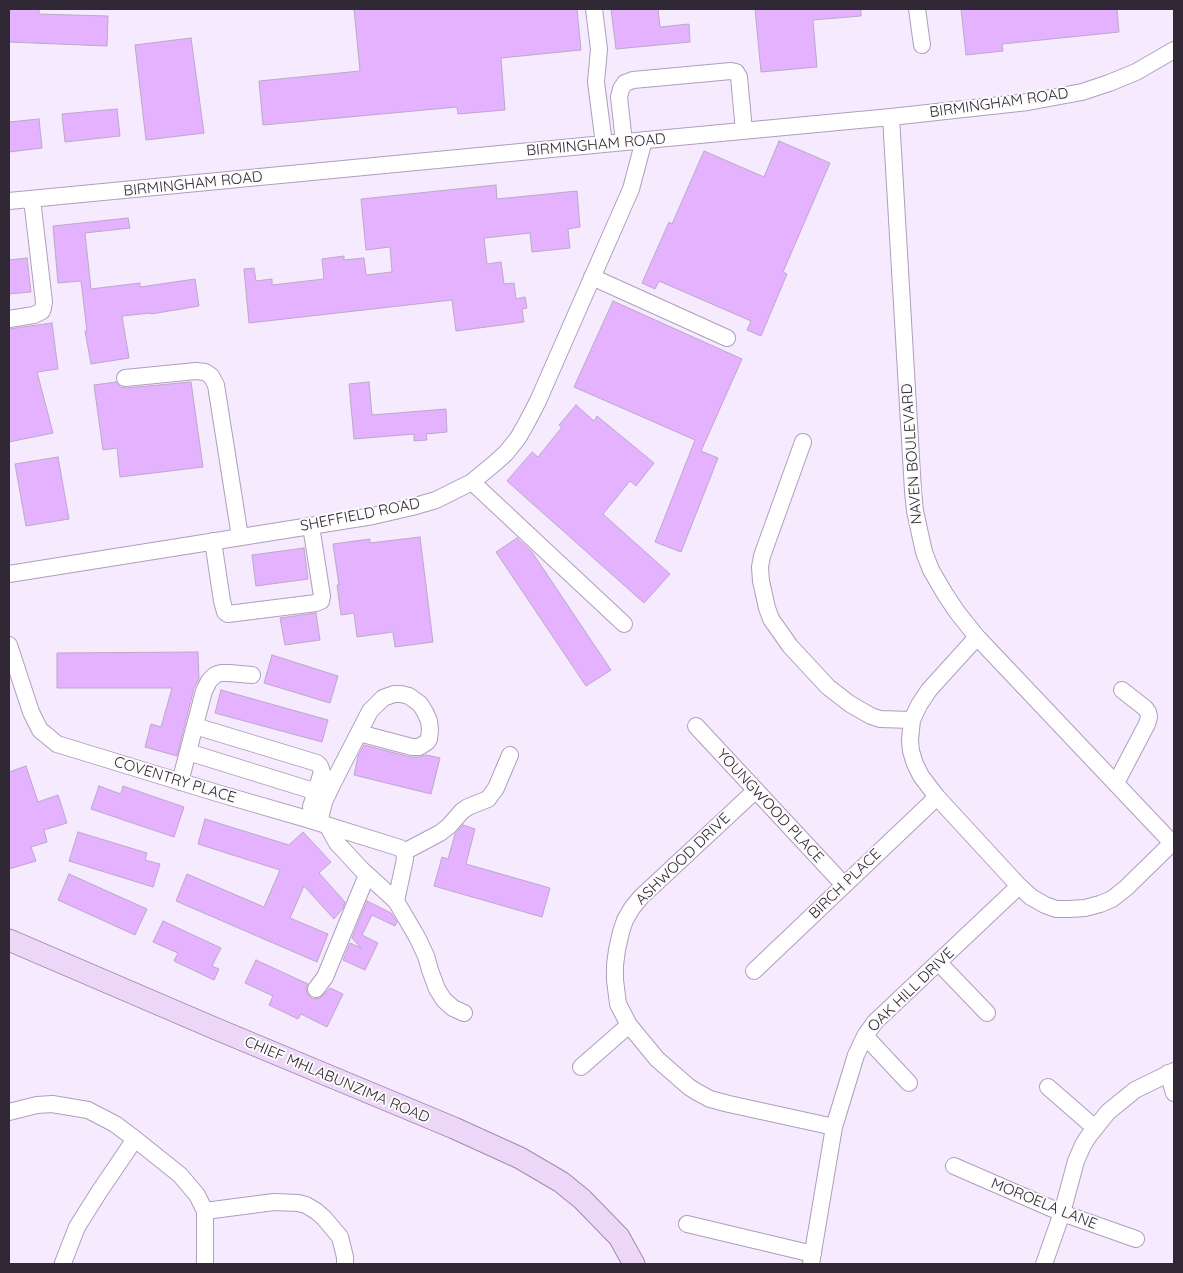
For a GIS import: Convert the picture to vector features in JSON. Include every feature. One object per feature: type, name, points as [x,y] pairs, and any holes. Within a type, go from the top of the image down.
[{"type":"main road","name":"CHIEF MHLABUNZIMA ROAD","points":[[9,940],[454,1128],[520,1158],[561,1182],[595,1211],[619,1237],[634,1264]]},
{"type":"street","points":[[594,9],[599,49],[596,82],[604,144]]},
{"type":"street","points":[[917,9],[922,45]]},
{"type":"street","name":"BIRMINGHAM ROAD","points":[[9,201],[891,117],[1028,102],[1082,92],[1109,83],[1136,72],[1174,50]]},
{"type":"street","points":[[624,142],[619,97],[626,83],[633,80],[731,71],[736,72],[739,77],[744,131]]},
{"type":"street","name":"NAVEN BOULEVARD","points":[[891,117],[915,511],[924,552],[931,570],[957,612],[977,637],[1173,844]]},
{"type":"street","name":"SHEFFIELD ROAD","points":[[9,574],[373,516],[436,500],[472,482],[506,453],[518,438],[538,401],[631,189],[644,140]]},
{"type":"street","points":[[9,319],[34,315],[42,311],[43,308],[44,302],[32,199]]},
{"type":"street","points":[[592,277],[727,338]]},
{"type":"street","points":[[124,378],[196,371],[205,372],[211,376],[216,385],[240,537]]},
{"type":"street","points":[[803,442],[762,556],[760,567],[761,581],[766,608],[775,626],[790,646],[828,687],[850,704],[870,716],[880,719],[912,720]]},
{"type":"street","points":[[472,482],[624,624]]},
{"type":"street","points":[[213,541],[223,607],[228,614],[316,603],[321,601],[322,596],[311,526]]},
{"type":"street","points":[[977,637],[929,690],[919,705],[912,720],[911,751],[921,776],[937,797],[1019,886],[1031,897],[1045,905],[1056,908],[1085,908],[1100,904],[1112,899],[1126,888],[1173,844]]},
{"type":"street","name":"COVENTRY PLACE","points":[[9,645],[31,712],[40,730],[57,744],[318,822],[402,850]]},
{"type":"street","points":[[180,782],[204,691],[209,681],[215,675],[229,673],[252,675]]},
{"type":"street","points":[[1116,783],[1149,717],[1145,708],[1122,690]]},
{"type":"street","points":[[195,726],[316,763],[320,766],[322,772],[317,792],[318,822],[368,875],[396,901],[423,949],[437,988],[444,1000],[452,1008],[464,1013]]},
{"type":"street","name":"YOUNGWOOD PLACE","points":[[696,726],[844,885]]},
{"type":"street","points":[[318,822],[326,797],[359,733]]},
{"type":"street","points":[[188,752],[317,792]]},
{"type":"street","points":[[396,901],[405,862],[405,855],[402,850],[440,833],[462,811],[488,799],[496,788],[510,755]]},
{"type":"street","name":"ASHWOOD DRIVE","points":[[756,790],[632,908],[621,932],[617,950],[615,980],[618,1004],[629,1026],[657,1059],[689,1087],[710,1099],[834,1127]]},
{"type":"street","name":"BIRCH PLACE","points":[[754,971],[937,797]]},
{"type":"street","points":[[316,989],[324,977],[368,875]]},
{"type":"street","name":"OAK HILL DRIVE","points":[[812,1259],[834,1127],[856,1055],[865,1036],[875,1022],[1019,886]]},
{"type":"street","points":[[939,963],[987,1013]]},
{"type":"street","points":[[581,1067],[629,1026]]},
{"type":"street","points":[[865,1036],[908,1082]]},
{"type":"street","points":[[1044,1264],[1062,1213],[1076,1161],[1083,1145],[1095,1128],[1108,1112],[1134,1090],[1171,1072],[1174,1093]]},
{"type":"street","points":[[1048,1087],[1095,1128]]},
{"type":"street","points":[[9,1112],[37,1105],[52,1104],[88,1110],[115,1124],[135,1139],[180,1175],[197,1195],[205,1211],[205,1264]]},
{"type":"street","points":[[63,1263],[77,1226],[135,1139]]},
{"type":"street","name":"MOROELA LANE","points":[[954,1166],[1062,1213],[1136,1239]]},
{"type":"street","points":[[205,1211],[274,1202],[306,1205],[324,1218],[340,1237],[345,1257],[344,1264]]},
{"type":"street","points":[[687,1224],[812,1259]]},
{"type":"building","points":[[9,9],[39,9],[39,14],[108,16],[107,46],[9,42]]},
{"type":"building","points":[[354,9],[577,9],[581,50],[501,58],[505,110],[458,114],[457,107],[263,125],[259,81],[360,71]]},
{"type":"building","points":[[611,9],[658,9],[660,27],[689,24],[690,42],[616,49]]},
{"type":"building","points":[[755,9],[861,9],[861,16],[813,20],[817,67],[761,72]]},
{"type":"building","points":[[961,9],[1117,9],[1119,32],[1002,44],[1003,51],[966,55]]},
{"type":"building","points":[[191,38],[204,133],[146,140],[135,45]]},
{"type":"building","points":[[117,109],[120,136],[65,142],[62,114]]},
{"type":"building","points":[[39,119],[42,148],[9,152],[9,122]]},
{"type":"building","points":[[779,141],[830,163],[783,272],[787,274],[761,336],[747,330],[751,321],[659,281],[655,289],[642,283],[669,222],[672,224],[704,151],[764,177]]},
{"type":"building","points":[[496,185],[497,199],[577,191],[580,227],[568,229],[570,248],[532,252],[530,233],[484,238],[487,264],[501,262],[504,284],[514,283],[516,299],[525,297],[527,308],[522,309],[524,322],[456,331],[452,300],[249,323],[244,269],[254,268],[256,281],[272,279],[272,285],[324,279],[322,259],[344,256],[344,260],[364,258],[366,275],[392,272],[390,247],[366,250],[361,199]]},
{"type":"building","points":[[128,218],[130,228],[85,233],[91,289],[140,283],[140,287],[195,279],[199,306],[151,314],[122,316],[129,358],[91,364],[85,331],[87,331],[81,281],[58,283],[53,226]]},
{"type":"building","points":[[27,258],[31,292],[9,294],[9,260]]},
{"type":"building","points":[[613,301],[742,359],[701,451],[718,458],[681,552],[655,542],[695,440],[574,387]]},
{"type":"building","points":[[52,323],[58,369],[37,372],[53,433],[9,442],[9,329]]},
{"type":"building","points":[[116,382],[120,387],[126,388],[191,382],[203,467],[120,477],[117,448],[103,450],[94,385]]},
{"type":"building","points":[[369,382],[372,415],[446,409],[447,432],[426,434],[427,440],[414,441],[414,434],[354,439],[349,384]]},
{"type":"building","points":[[576,405],[594,421],[597,416],[654,463],[636,486],[630,481],[603,514],[670,574],[644,603],[507,481],[532,452],[538,457],[562,427],[559,425]]},
{"type":"building","points":[[58,457],[69,519],[26,526],[15,464]]},
{"type":"building","points":[[420,537],[433,642],[395,647],[393,632],[357,637],[354,613],[341,615],[333,544],[370,539],[370,543]]},
{"type":"building","points":[[517,538],[532,552],[611,670],[586,686],[496,552]]},
{"type":"building","points":[[304,548],[308,579],[256,586],[252,555]]},
{"type":"building","points":[[316,613],[320,640],[285,645],[280,618]]},
{"type":"building","points":[[198,652],[199,679],[194,688],[177,756],[145,747],[151,724],[161,727],[172,688],[57,688],[57,653]]},
{"type":"building","points":[[272,655],[338,676],[330,703],[264,683]]},
{"type":"building","points":[[221,690],[328,720],[322,742],[215,713]]},
{"type":"building","points":[[364,745],[410,757],[426,755],[440,758],[431,794],[354,775],[358,756]]},
{"type":"building","points":[[26,766],[38,802],[58,795],[67,823],[44,830],[47,842],[31,847],[36,861],[9,869],[9,772]]},
{"type":"building","points":[[99,786],[121,794],[123,786],[184,807],[174,837],[91,809]]},
{"type":"building","points":[[205,819],[289,845],[303,832],[331,862],[319,873],[345,902],[343,908],[334,919],[304,886],[290,918],[328,934],[317,962],[176,901],[187,874],[264,907],[280,870],[198,844]]},
{"type":"building","points":[[463,825],[475,829],[466,864],[550,888],[542,917],[434,886],[442,857],[448,859],[455,834]]},
{"type":"building","points":[[78,832],[147,853],[145,860],[160,864],[153,887],[69,861]]},
{"type":"building","points":[[69,874],[147,909],[135,935],[58,900]]},
{"type":"building","points":[[367,901],[391,913],[397,922],[395,926],[372,915],[362,935],[378,943],[365,970],[343,960],[350,943],[361,948],[352,938]]},
{"type":"building","points":[[163,921],[221,948],[212,966],[219,969],[214,980],[174,961],[178,953],[153,942]]},
{"type":"building","points":[[256,960],[308,984],[306,988],[307,993],[314,999],[320,998],[330,988],[343,994],[327,1027],[301,1014],[298,1019],[269,1005],[273,996],[245,983]]}]
